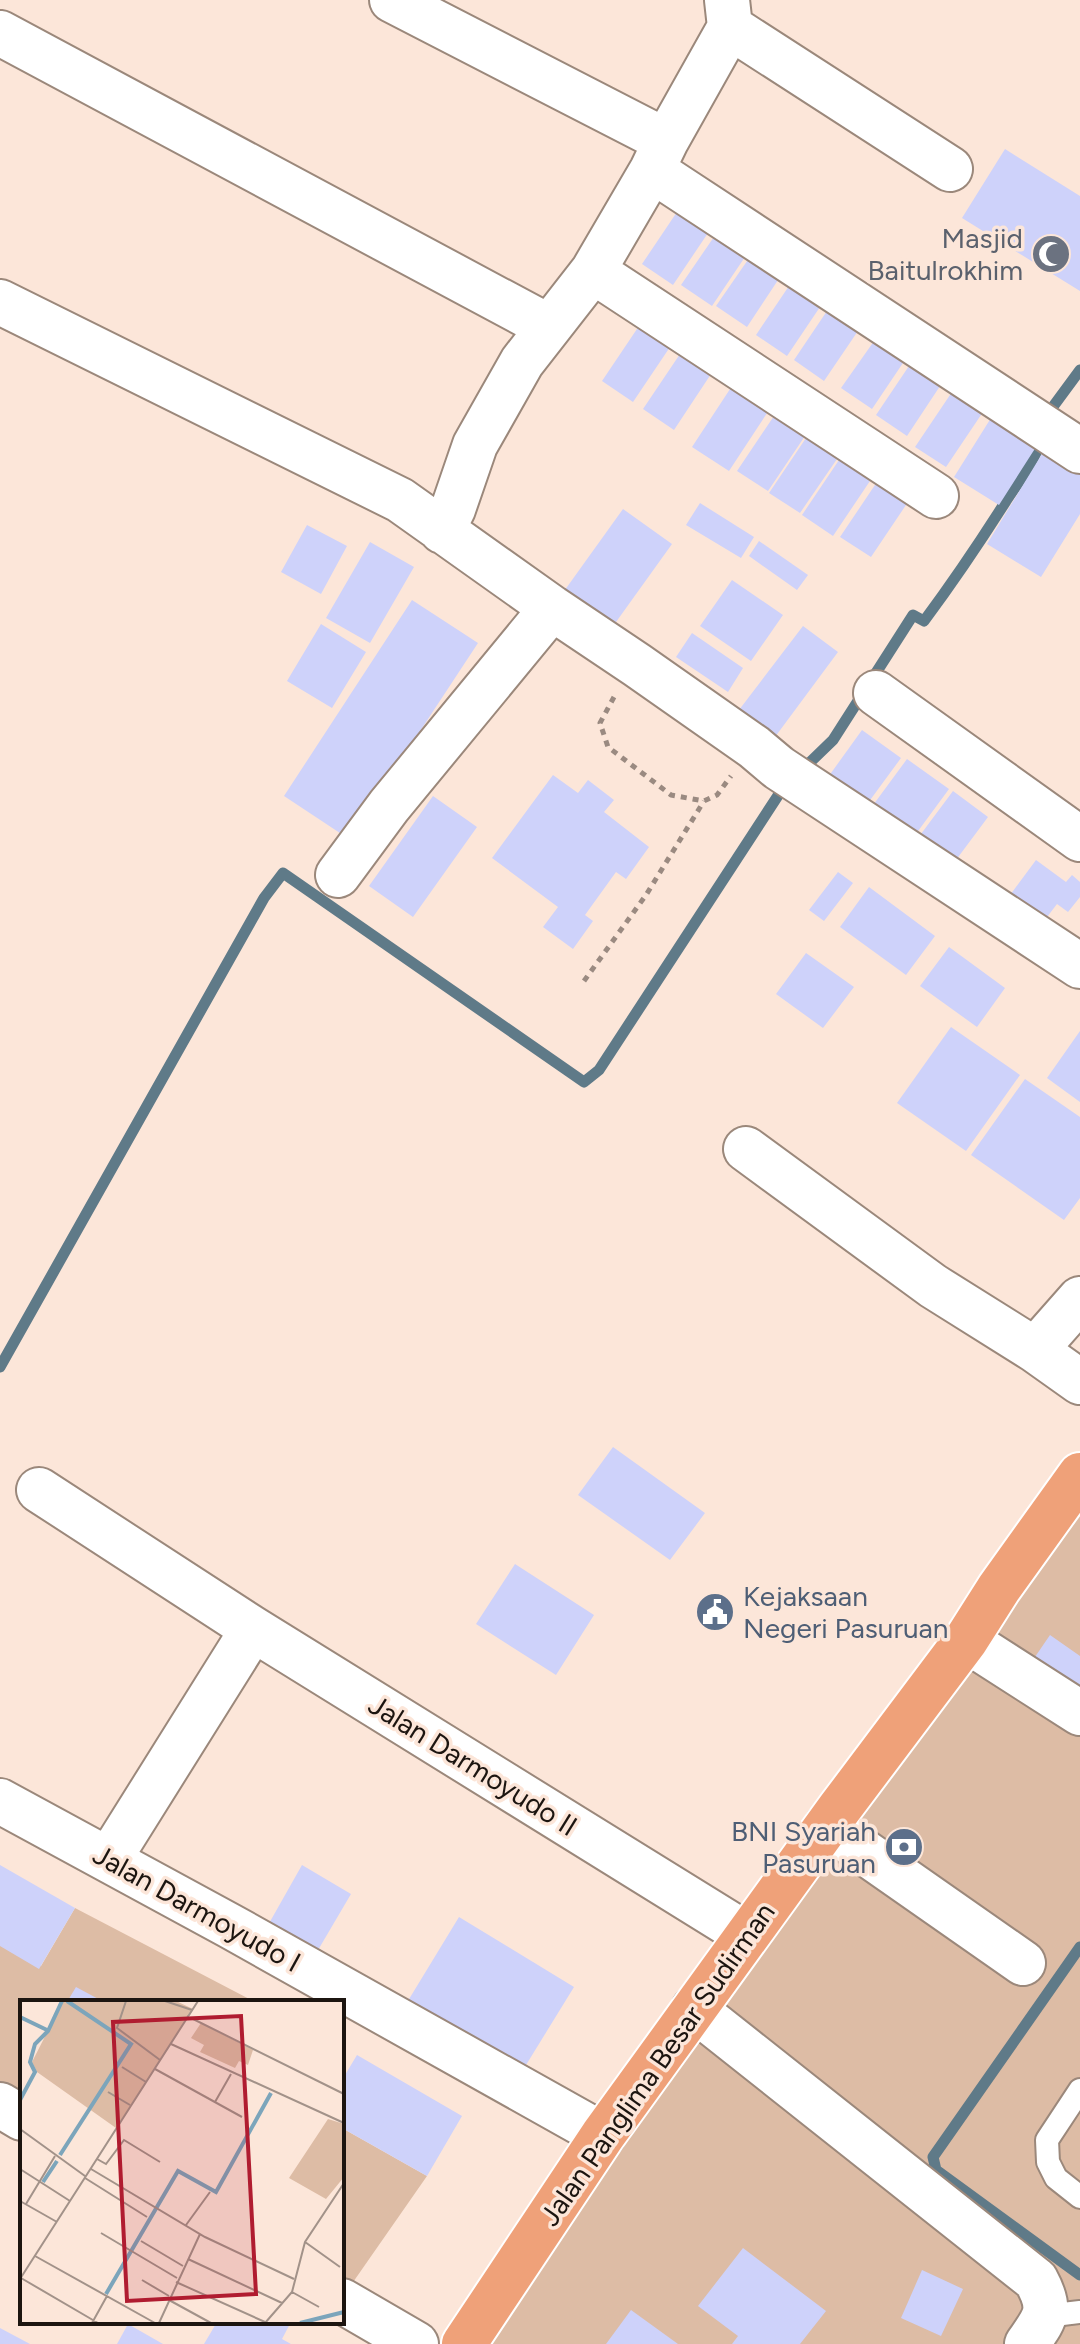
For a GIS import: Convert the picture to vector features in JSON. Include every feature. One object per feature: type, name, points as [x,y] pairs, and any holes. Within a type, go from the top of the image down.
[{"type":"main road","name":"Jalan Panglima Besar Sudirman","points":[[464,2344],[603,2135],[966,1640],[999,1588],[1080,1475]]},
{"type":"street","points":[[392,0],[659,155],[1057,436]]},
{"type":"street","points":[[442,531],[475,445],[522,362],[593,271],[659,155],[729,14],[950,169]]},
{"type":"street","points":[[0,33],[549,327]]},
{"type":"street","points":[[593,271],[936,496]]},
{"type":"street","points":[[0,302],[400,500],[781,768],[1080,966]]},
{"type":"street","points":[[338,875],[389,806],[552,608]]},
{"type":"street","points":[[876,693],[1080,839]]},
{"type":"street","points":[[746,1149],[933,1286],[1080,1382]]},
{"type":"street","points":[[1035,1350],[1080,1299]]},
{"type":"street","name":"Jalan Darmoyudo II","points":[[39,1490],[253,1629],[747,1935]]},
{"type":"street","points":[[109,1859],[253,1629]]},
{"type":"street","points":[[966,1640],[1080,1713]]},
{"type":"street","name":"Jalan Darmoyudo I","points":[[0,1801],[603,2135]]},
{"type":"street","points":[[827,1826],[1023,1963]]},
{"type":"street","points":[[694,2009],[1036,2280],[1046,2298],[1051,2324]]},
{"type":"street","points":[[0,2105],[20,2117]]},
{"type":"street","points":[[344,2302],[416,2344]]},
{"type":"lane","points":[[1080,2090],[1047,2140],[1048,2162],[1056,2178],[1080,2197]]},
{"type":"path","points":[[637,665],[600,723],[608,747],[671,795],[704,801]]},
{"type":"path","points":[[584,981],[646,895],[704,801],[781,768]]},
{"type":"shaded area","points":[[1080,1478],[1080,2344],[454,2344]]},
{"type":"shaded area","points":[[75,1908],[251,2000],[20,2000],[20,2115],[0,2104],[0,1944],[41,1966]]},
{"type":"shaded area","points":[[344,2129],[427,2176],[344,2295]]},
{"type":"building","name":"Masjid Baitulrokhim","points":[[1005,149],[1080,196],[1080,291],[962,218]]},
{"type":"building","points":[[679,209],[710,230],[673,285],[642,264]]},
{"type":"building","points":[[718,231],[749,251],[712,306],[681,285]]},
{"type":"building","points":[[754,251],[784,271],[747,327],[716,306]]},
{"type":"building","points":[[793,280],[824,301],[787,356],[756,335]]},
{"type":"building","points":[[831,305],[862,325],[824,381],[794,360]]},
{"type":"building","points":[[639,326],[670,347],[633,402],[602,381]]},
{"type":"building","points":[[879,334],[909,354],[872,409],[841,388]]},
{"type":"building","points":[[680,354],[711,374],[674,430],[643,409]]},
{"type":"building","points":[[913,360],[944,380],[907,436],[876,415]]},
{"type":"building","points":[[732,386],[769,410],[729,471],[692,447]]},
{"type":"building","points":[[952,392],[983,412],[946,467],[915,447]]},
{"type":"building","points":[[774,416],[805,436],[768,491],[737,471]]},
{"type":"building","points":[[991,418],[1036,447],[999,505],[954,477]]},
{"type":"building","points":[[806,438],[837,459],[800,513],[769,493]]},
{"type":"building","points":[[1045,449],[1080,470],[1080,514],[1041,577],[987,544]]},
{"type":"building","points":[[839,460],[870,481],[833,536],[802,515]]},
{"type":"building","points":[[877,482],[908,502],[871,557],[840,537]]},
{"type":"building","points":[[700,503],[754,537],[741,558],[686,525]]},
{"type":"building","points":[[623,509],[672,544],[611,629],[562,594]]},
{"type":"building","points":[[307,525],[347,546],[321,594],[281,572]]},
{"type":"building","points":[[759,541],[808,575],[797,590],[749,556]]},
{"type":"building","points":[[370,542],[414,567],[370,643],[326,618]]},
{"type":"building","points":[[732,580],[783,615],[751,661],[700,626]]},
{"type":"building","points":[[412,600],[478,643],[349,839],[284,796]]},
{"type":"building","points":[[321,624],[366,652],[332,708],[287,681]]},
{"type":"building","points":[[803,626],[838,652],[775,737],[739,710]]},
{"type":"building","points":[[692,633],[743,668],[728,692],[676,657]]},
{"type":"building","points":[[862,730],[901,758],[865,807],[826,780]]},
{"type":"building","points":[[907,759],[949,789],[910,842],[868,812]]},
{"type":"building","points":[[553,775],[578,793],[588,780],[614,800],[604,812],[649,847],[626,879],[616,872],[585,915],[593,921],[573,949],[543,927],[558,907],[492,858]]},
{"type":"building","points":[[953,791],[988,817],[953,864],[918,838]]},
{"type":"building","points":[[433,796],[477,827],[413,917],[369,886]]},
{"type":"building","points":[[1036,860],[1066,882],[1072,875],[1080,882],[1080,897],[1068,912],[1057,904],[1034,934],[999,910]]},
{"type":"building","points":[[838,872],[853,883],[824,921],[809,910]]},
{"type":"building","points":[[869,887],[935,936],[906,975],[840,927]]},
{"type":"building","points":[[949,947],[1005,988],[977,1027],[920,986]]},
{"type":"building","points":[[806,953],[854,987],[823,1028],[776,994]]},
{"type":"building","points":[[951,1027],[1020,1075],[966,1151],[897,1103]]},
{"type":"building","points":[[1080,1031],[1080,1102],[1047,1078]]},
{"type":"building","points":[[1025,1079],[1080,1117],[1080,1198],[1064,1220],[971,1155]]},
{"type":"building","points":[[613,1447],[705,1513],[670,1560],[578,1495]]},
{"type":"building","points":[[515,1564],[594,1615],[556,1675],[476,1624]]},
{"type":"building","points":[[1050,1635],[1080,1656],[1080,1711],[1024,1673]]},
{"type":"building","points":[[0,1865],[75,1908],[39,1969],[0,1946]]},
{"type":"building","points":[[302,1865],[351,1894],[311,1962],[263,1934]]},
{"type":"building","points":[[459,1917],[574,1987],[518,2078],[403,2009]]},
{"type":"building","points":[[76,1987],[100,2000],[68,2000]]},
{"type":"building","points":[[357,2055],[462,2116],[427,2176],[344,2129],[344,2077]]},
{"type":"building","points":[[743,2248],[826,2311],[800,2344],[732,2344],[738,2336],[698,2306]]},
{"type":"building","points":[[922,2270],[963,2289],[941,2336],[901,2318]]},
{"type":"building","points":[[631,2310],[678,2344],[606,2344]]},
{"type":"building","points":[[128,2324],[163,2344],[117,2344]]},
{"type":"building","points":[[216,2324],[290,2324],[282,2339],[291,2344],[204,2344]]},
{"type":"building","points":[[0,2328],[30,2344],[0,2344]]},
{"type":"waterway","points":[[1048,419],[1052,408],[1080,370]]},
{"type":"waterway","points":[[801,771],[833,740],[913,615],[924,621],[935,606],[1022,478],[1043,436]]},
{"type":"waterway","points":[[0,1367],[264,898],[283,873],[584,1082],[599,1070],[788,783]]},
{"type":"waterway","points":[[1080,1947],[933,2157],[936,2170],[1080,2275]]},
{"type":"place","name":"Masjid Baitulrokhim","points":[[1051,254]]},
{"type":"place","name":"Kejaksaan Negeri Pasuruan","points":[[715,1612]]},
{"type":"place","name":"BNI Syariah Pasuruan","points":[[904,1847]]}]
